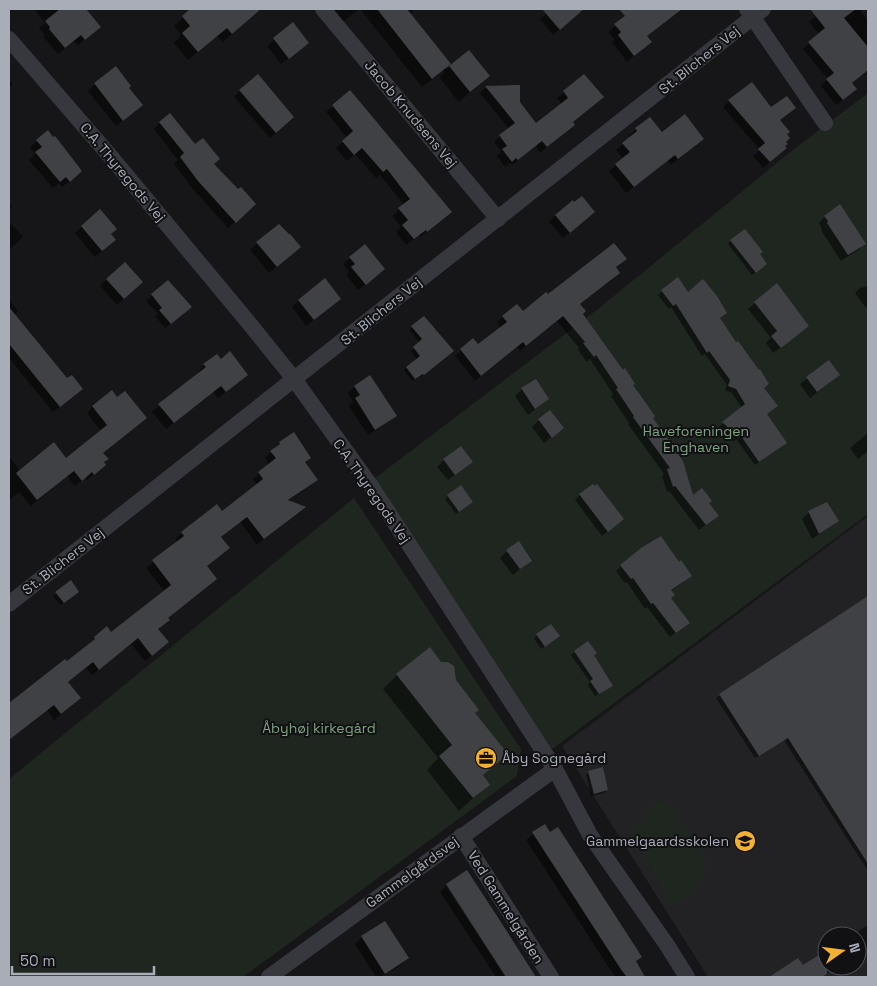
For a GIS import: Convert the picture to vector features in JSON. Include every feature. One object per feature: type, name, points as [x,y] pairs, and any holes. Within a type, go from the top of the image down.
[{"type":"street","name":"Jacob Knudsens Vej","points":[[323,9],[498,219]]},
{"type":"street","name":"St. Blichers Vej","points":[[9,604],[341,343],[447,257],[498,219],[754,11],[825,123]]},
{"type":"street","name":"C.A. Thyregods Vej","points":[[9,39],[111,157],[294,380],[374,489],[555,769],[590,835],[667,945],[687,977]]},
{"type":"street","name":"Gammelgårdsvej","points":[[269,977],[555,769]]},
{"type":"street","name":"Ved Gammelgården","points":[[461,836],[551,977]]},
{"type":"shaded area","name":"Gammelgaardsskolen","points":[[868,516],[868,976],[708,977],[562,746]]},
{"type":"green space","name":"Haveforeningen Enghaven","points":[[868,93],[868,514],[547,753],[370,482],[598,309],[794,149]]},
{"type":"green space","name":"Åbyhøj kirkegård","points":[[354,498],[521,749],[517,776],[243,977],[9,977],[9,779]]},
{"type":"green space","points":[[657,800],[666,802],[705,855],[705,874],[689,896],[672,905],[630,833]]},
{"type":"building","points":[[60,9],[86,9],[101,27],[85,40],[81,35],[65,48],[49,29],[50,27],[45,21]]},
{"type":"building","points":[[190,9],[261,9],[232,34],[227,28],[198,52],[182,33],[190,26],[182,16]]},
{"type":"building","points":[[377,9],[407,9],[451,64],[432,79]]},
{"type":"building","points":[[542,9],[584,9],[560,30]]},
{"type":"building","points":[[619,9],[682,9],[647,36],[652,42],[634,56],[618,35],[621,32],[614,24],[625,16]]},
{"type":"building","points":[[810,9],[856,9],[844,18],[868,47],[868,70],[852,83],[857,89],[843,100],[826,79],[834,73],[808,42],[825,28]]},
{"type":"building","points":[[293,22],[309,43],[289,59],[273,38]]},
{"type":"building","points":[[469,50],[490,76],[470,92],[449,66]]},
{"type":"building","points":[[116,66],[131,86],[129,88],[143,105],[123,121],[94,83]]},
{"type":"building","points":[[258,74],[294,117],[276,133],[239,90]]},
{"type":"building","points":[[584,74],[604,97],[573,122],[575,125],[547,147],[542,141],[518,160],[516,158],[512,162],[502,149],[507,146],[499,135],[515,123],[485,86],[520,85],[520,102],[536,123],[568,98],[563,91]]},
{"type":"building","points":[[752,82],[771,107],[787,96],[796,108],[780,120],[790,132],[787,134],[790,138],[786,142],[788,144],[785,146],[787,148],[770,162],[758,149],[765,143],[728,100]]},
{"type":"building","points":[[350,90],[452,212],[427,232],[426,230],[414,239],[402,225],[408,220],[398,208],[410,199],[387,169],[383,172],[362,148],[354,155],[342,141],[353,131],[332,105]]},
{"type":"building","points":[[170,113],[195,144],[203,138],[220,159],[214,164],[238,189],[241,187],[256,204],[236,223],[198,181],[180,157],[184,153],[159,122]]},
{"type":"building","points":[[685,114],[704,139],[678,159],[675,155],[634,187],[615,164],[630,152],[622,143],[637,131],[635,128],[650,117],[662,132]]},
{"type":"building","points":[[48,130],[53,137],[55,136],[82,171],[70,182],[66,177],[60,182],[35,152],[42,147],[36,140]]},
{"type":"building","points":[[582,196],[595,212],[570,233],[555,215],[573,200],[574,202]]},
{"type":"building","points":[[840,204],[866,244],[848,255],[824,216]]},
{"type":"building","points":[[100,209],[117,229],[111,234],[116,240],[102,251],[81,226]]},
{"type":"building","points":[[279,224],[301,247],[277,267],[256,242]]},
{"type":"building","points":[[745,229],[763,252],[760,254],[767,264],[756,273],[730,240]]},
{"type":"building","points":[[614,243],[627,259],[616,267],[620,273],[580,304],[586,311],[583,314],[623,370],[625,368],[635,384],[633,385],[655,416],[653,418],[683,461],[693,495],[702,488],[712,501],[709,503],[719,516],[706,525],[675,486],[673,487],[667,469],[670,468],[633,417],[616,389],[618,388],[596,355],[594,357],[583,343],[585,342],[563,316],[526,346],[523,342],[481,376],[460,349],[473,338],[478,344],[507,322],[502,316],[517,304],[523,311]]},
{"type":"building","points":[[365,244],[385,269],[366,285],[351,267],[355,264],[349,257]]},
{"type":"building","points":[[125,262],[143,282],[124,299],[106,279]]},
{"type":"building","points":[[678,277],[688,292],[703,279],[717,296],[727,313],[720,318],[736,342],[738,341],[760,369],[769,384],[764,388],[778,406],[767,414],[787,443],[759,462],[741,436],[739,438],[722,422],[745,404],[736,389],[728,386],[730,380],[709,351],[707,353],[676,304],[673,306],[661,290]]},
{"type":"building","points":[[325,278],[341,299],[314,320],[298,300]]},
{"type":"building","points":[[168,280],[192,307],[171,324],[159,310],[162,308],[151,294]]},
{"type":"building","points":[[777,283],[809,326],[781,348],[771,336],[777,331],[754,302]]},
{"type":"building","points":[[9,307],[67,378],[72,375],[83,389],[60,407],[9,344]]},
{"type":"building","points":[[424,316],[454,351],[424,375],[415,379],[406,367],[420,356],[413,347],[422,339],[411,326]]},
{"type":"building","points":[[230,351],[248,375],[226,392],[221,386],[174,423],[158,404],[206,367],[203,364],[217,354],[221,359]]},
{"type":"building","points":[[829,360],[840,375],[817,392],[806,377]]},
{"type":"building","points":[[370,375],[397,416],[375,430],[355,398],[360,395],[354,386]]},
{"type":"building","points":[[536,379],[549,399],[535,409],[521,388]]},
{"type":"building","points":[[112,390],[117,397],[125,391],[147,418],[103,453],[109,459],[104,462],[106,465],[94,475],[92,472],[82,481],[74,471],[37,500],[16,473],[54,442],[66,458],[107,425],[92,406]]},
{"type":"building","points":[[550,410],[564,428],[552,438],[538,419]]},
{"type":"building","points":[[294,432],[311,458],[305,462],[318,480],[288,500],[306,507],[264,539],[247,517],[221,537],[230,548],[207,566],[217,579],[168,618],[170,620],[158,629],[169,642],[152,656],[138,638],[99,670],[93,662],[68,682],[81,698],[61,714],[54,705],[9,740],[9,703],[65,659],[67,661],[95,639],[94,637],[107,626],[111,632],[171,585],[152,560],[184,536],[181,532],[217,504],[222,511],[263,479],[258,472],[276,458],[270,451]]},
{"type":"building","points":[[461,446],[473,462],[455,475],[443,459]]},
{"type":"building","points":[[593,484],[595,486],[597,484],[624,519],[608,532],[579,494]]},
{"type":"building","points":[[461,485],[473,502],[459,512],[447,495]]},
{"type":"building","points":[[827,502],[839,521],[819,534],[808,511]]},
{"type":"building","points":[[661,536],[679,562],[681,560],[692,576],[671,590],[675,595],[671,598],[690,623],[676,633],[653,603],[651,604],[633,578],[631,579],[620,565],[641,548]]},
{"type":"building","points":[[519,541],[532,561],[520,569],[506,550]]},
{"type":"building","points":[[71,580],[79,592],[64,603],[55,592]]},
{"type":"building","points":[[868,596],[868,864],[788,738],[759,756],[719,694]]},
{"type":"building","points":[[551,624],[560,636],[545,647],[536,634]]},
{"type":"building","points":[[588,641],[597,653],[594,655],[613,686],[599,694],[590,681],[593,679],[574,651]]},
{"type":"building","points":[[430,647],[441,662],[448,662],[454,666],[456,680],[479,710],[475,713],[508,754],[483,775],[490,785],[473,798],[439,756],[452,745],[396,674]]},
{"type":"building","points":[[603,767],[608,790],[594,794],[588,771]]},
{"type":"building","points":[[545,824],[550,832],[558,827],[642,957],[636,961],[645,977],[627,977],[622,971],[532,832]]},
{"type":"building","points":[[467,870],[536,977],[506,977],[446,884]]},
{"type":"building","points":[[385,921],[409,958],[385,974],[361,936]]},
{"type":"building","points":[[817,956],[817,976],[823,976],[769,977],[798,958],[803,965]]},
{"type":"place","name":"Åby Sognegård","points":[[486,758]]},
{"type":"place","name":"Gammelgaardsskolen","points":[[745,841]]}]
